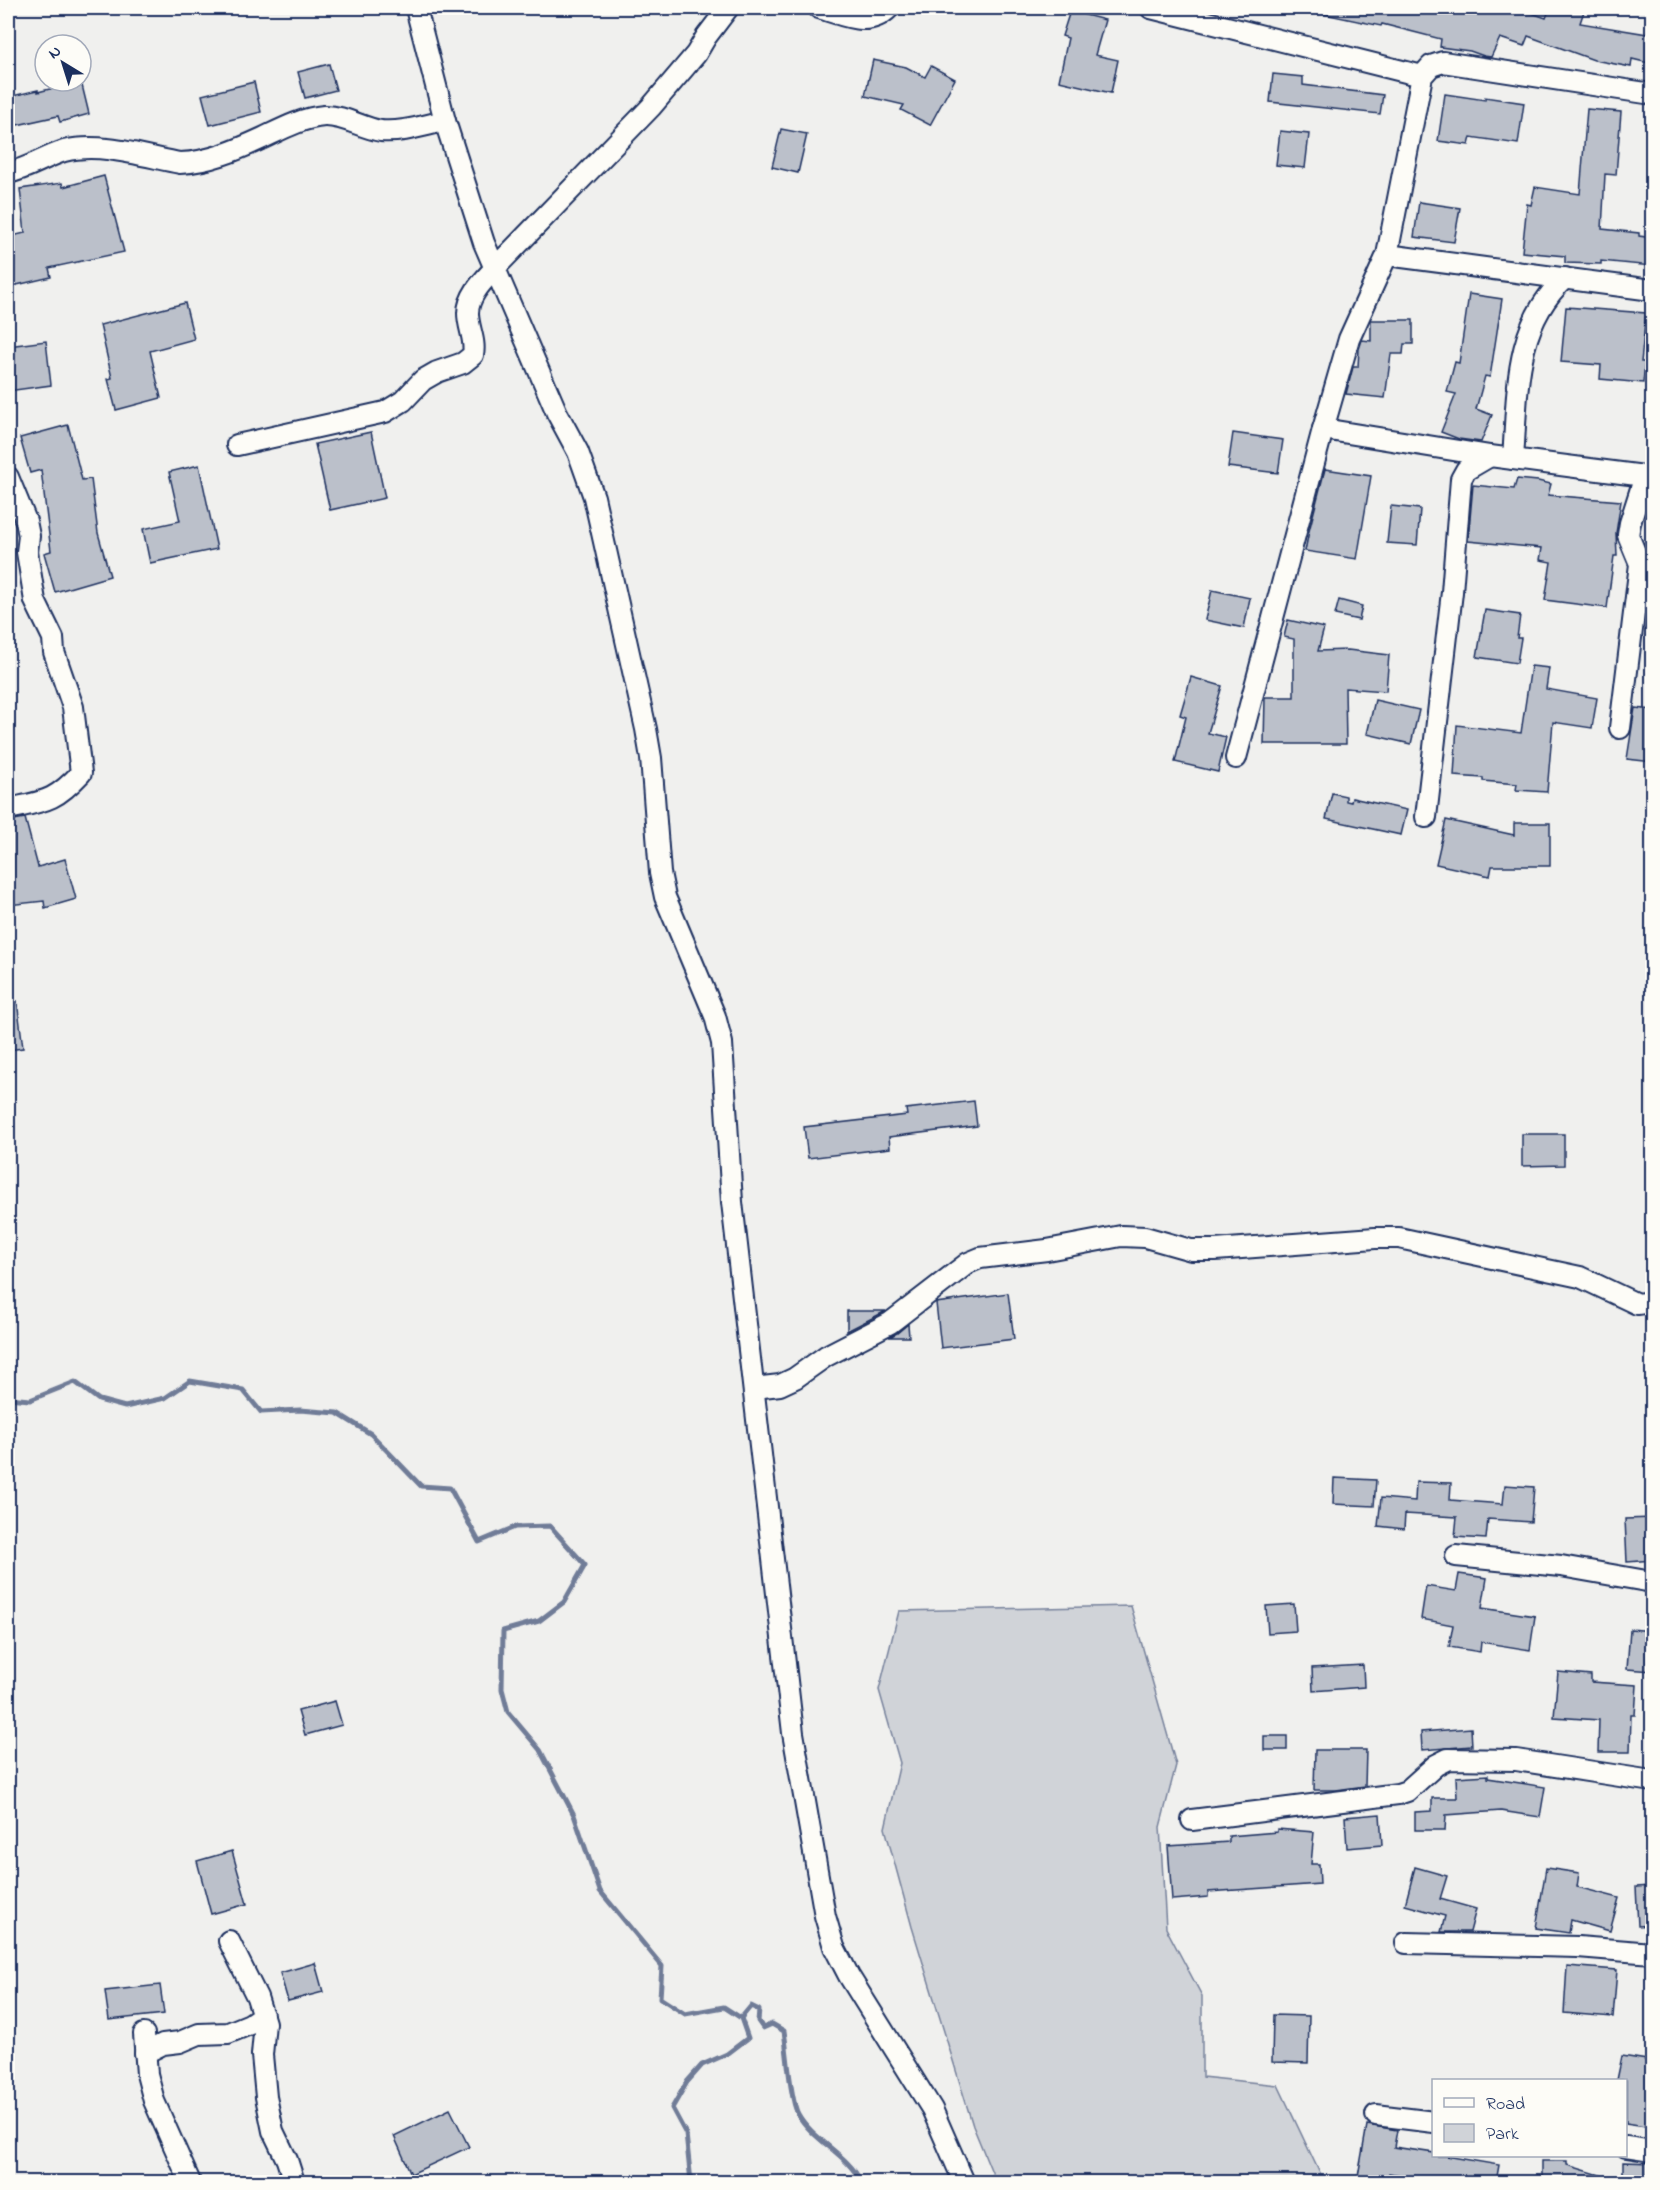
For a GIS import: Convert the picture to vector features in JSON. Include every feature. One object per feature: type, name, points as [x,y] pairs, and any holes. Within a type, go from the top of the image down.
[{"type":"street","points":[[416,8],[445,121],[494,269],[557,413],[578,452],[594,497],[646,729],[651,758],[660,873],[665,897],[715,1016],[722,1043],[732,1202],[793,1733],[825,1916],[834,1947],[849,1976],[932,2109],[964,2182]]},
{"type":"street","points":[[237,445],[385,412],[403,401],[423,380],[462,363],[473,355],[475,347],[468,313],[471,299],[494,269],[651,107],[696,54],[728,8]]},
{"type":"street","points":[[819,8],[866,21],[881,16],[889,8]]},
{"type":"street","points":[[1150,8],[1422,76]]},
{"type":"street","points":[[1236,758],[1349,339],[1387,255],[1422,76],[1431,66],[1443,62],[1653,94]]},
{"type":"street","points":[[8,173],[61,152],[76,149],[99,148],[180,163],[192,162],[217,157],[290,125],[324,116],[340,118],[365,128],[383,131],[445,121]]},
{"type":"street","points":[[1387,255],[1653,290]]},
{"type":"street","points":[[1513,459],[1520,363],[1525,341],[1536,314],[1551,292],[1565,278]]},
{"type":"street","points":[[1323,429],[1490,456],[1649,476],[1630,524],[1628,535],[1640,564],[1620,728]]},
{"type":"street","points":[[1426,817],[1452,592],[1461,479],[1466,470],[1490,456]]},
{"type":"street","points":[[8,477],[26,520],[27,552],[35,601],[53,638],[54,652],[73,707],[81,773],[65,790],[49,800],[8,809]]},
{"type":"street","points":[[754,1388],[780,1385],[795,1378],[825,1356],[890,1323],[968,1263],[980,1258],[1047,1250],[1121,1236],[1145,1237],[1191,1250],[1399,1238],[1580,1277],[1637,1304],[1653,1302]]},
{"type":"street","points":[[1456,1556],[1561,1566],[1653,1582]]},
{"type":"street","points":[[1192,1820],[1398,1794],[1407,1791],[1436,1765],[1448,1759],[1516,1760],[1653,1781]]},
{"type":"street","points":[[229,1941],[257,1997],[263,2015],[265,2023],[262,2055],[266,2097],[273,2131],[287,2160],[294,2182]]},
{"type":"street","points":[[1406,1943],[1578,1947],[1653,1953]]},
{"type":"street","points":[[190,2182],[154,2101],[147,2074],[145,2043],[180,2042],[199,2034],[228,2033],[250,2024],[263,2015]]},
{"type":"street","points":[[1376,2115],[1432,2122]]},
{"type":"street","points":[[1627,2147],[1653,2151]]},
{"type":"green space","points":[[1131,1606],[1176,1765],[1160,1827],[1166,1928],[1202,1996],[1202,2077],[1278,2085],[1324,2182],[996,2182],[973,2126],[912,1927],[885,1828],[900,1763],[879,1690],[899,1611]]},
{"type":"building","points":[[1325,8],[1518,8],[1546,18],[1550,8],[1575,8],[1584,11],[1580,23],[1653,35],[1653,64],[1632,59],[1631,67],[1594,60],[1528,36],[1524,46],[1500,38],[1491,57],[1484,56],[1470,51],[1440,47],[1441,39],[1382,24],[1381,26],[1324,14]]},
{"type":"building","points":[[1070,11],[1105,20],[1095,55],[1118,60],[1111,93],[1059,81],[1068,38],[1062,36]]},
{"type":"building","points":[[873,60],[906,67],[925,77],[931,66],[955,79],[930,125],[901,110],[904,105],[865,96]]},
{"type":"building","points":[[329,64],[336,90],[305,98],[298,72]]},
{"type":"building","points":[[1273,74],[1303,77],[1303,85],[1383,95],[1380,114],[1270,102]]},
{"type":"building","points":[[254,82],[261,112],[210,125],[202,95]]},
{"type":"building","points":[[33,91],[33,93],[84,93],[89,114],[60,122],[58,116],[8,127],[8,97]]},
{"type":"building","points":[[1445,94],[1524,103],[1518,144],[1471,137],[1469,145],[1438,141]]},
{"type":"building","points":[[1587,109],[1621,112],[1616,175],[1605,174],[1602,229],[1639,233],[1639,236],[1653,238],[1652,266],[1601,261],[1601,264],[1565,263],[1565,256],[1522,252],[1527,204],[1531,205],[1535,187],[1580,194]]},
{"type":"building","points":[[781,129],[807,134],[798,173],[772,167]]},
{"type":"building","points":[[1280,131],[1309,134],[1305,168],[1276,165]]},
{"type":"building","points":[[104,176],[124,252],[49,268],[51,277],[8,287],[8,237],[25,233],[20,189],[62,183],[63,187]]},
{"type":"building","points":[[1419,202],[1460,208],[1454,242],[1414,237]]},
{"type":"building","points":[[1469,294],[1502,299],[1490,377],[1485,376],[1476,409],[1492,415],[1481,442],[1459,439],[1441,432],[1456,394],[1447,392],[1455,362],[1459,363]]},
{"type":"building","points":[[185,303],[194,339],[150,351],[161,398],[116,410],[108,379],[112,378],[100,325]]},
{"type":"building","points":[[1566,307],[1646,313],[1641,362],[1645,362],[1643,383],[1600,379],[1601,365],[1561,362]]},
{"type":"building","points":[[1371,320],[1413,320],[1413,344],[1404,344],[1403,354],[1391,354],[1385,398],[1346,394],[1353,367],[1358,367],[1362,340],[1371,341]]},
{"type":"building","points":[[46,341],[51,385],[8,391],[8,346]]},
{"type":"building","points":[[68,425],[82,480],[91,479],[98,533],[110,576],[55,592],[44,553],[51,551],[41,470],[30,473],[20,438]]},
{"type":"building","points":[[371,432],[385,498],[330,510],[315,444]]},
{"type":"building","points":[[1233,433],[1283,440],[1278,473],[1228,467]]},
{"type":"building","points":[[199,465],[217,549],[150,563],[143,529],[180,521],[169,472]]},
{"type":"building","points":[[1325,469],[1371,476],[1357,559],[1305,551]]},
{"type":"building","points":[[1517,479],[1551,484],[1548,495],[1621,501],[1616,533],[1617,556],[1614,556],[1607,608],[1545,600],[1551,562],[1540,560],[1542,548],[1468,541],[1473,485],[1514,489]]},
{"type":"building","points":[[1391,506],[1420,509],[1417,545],[1387,543]]},
{"type":"building","points":[[1212,590],[1250,598],[1244,628],[1205,620]]},
{"type":"building","points":[[1339,600],[1362,606],[1359,620],[1335,615]]},
{"type":"building","points":[[1485,610],[1520,615],[1517,638],[1521,638],[1517,663],[1477,657]]},
{"type":"building","points":[[1288,620],[1324,628],[1318,651],[1348,650],[1389,655],[1386,691],[1345,688],[1346,744],[1264,744],[1265,697],[1294,697],[1294,639],[1284,637]]},
{"type":"building","points":[[1531,666],[1549,668],[1546,689],[1597,698],[1592,728],[1553,722],[1547,792],[1516,790],[1517,784],[1454,776],[1457,725],[1521,733]]},
{"type":"building","points":[[1191,677],[1222,686],[1208,733],[1226,737],[1218,772],[1175,762],[1186,717],[1180,715]]},
{"type":"building","points":[[1375,700],[1419,710],[1411,744],[1367,734]]},
{"type":"building","points":[[1635,708],[1653,710],[1653,762],[1627,759]]},
{"type":"building","points":[[1332,793],[1346,796],[1346,801],[1351,802],[1352,798],[1407,810],[1401,835],[1326,819]]},
{"type":"building","points":[[25,818],[38,867],[65,859],[76,899],[45,908],[44,901],[8,905],[8,821]]},
{"type":"building","points":[[1446,820],[1514,835],[1514,823],[1550,823],[1550,866],[1492,866],[1490,876],[1436,864]]},
{"type":"building","points":[[8,1001],[17,1001],[23,1048],[8,1050]]},
{"type":"building","points":[[974,1101],[977,1126],[889,1137],[890,1148],[808,1158],[804,1127],[907,1115],[906,1109]]},
{"type":"building","points":[[1522,1134],[1564,1134],[1564,1165],[1522,1166]]},
{"type":"building","points":[[1008,1293],[1014,1339],[941,1348],[936,1303]]},
{"type":"building","points":[[847,1311],[886,1311],[847,1331]]},
{"type":"building","points":[[908,1324],[909,1337],[889,1337],[897,1333]]},
{"type":"building","points":[[1334,1478],[1376,1480],[1374,1506],[1333,1504]]},
{"type":"building","points":[[1416,1482],[1451,1483],[1450,1500],[1503,1504],[1505,1485],[1534,1487],[1531,1522],[1488,1519],[1486,1539],[1455,1537],[1457,1517],[1405,1514],[1404,1529],[1378,1526],[1381,1498],[1415,1501]]},
{"type":"building","points":[[1653,1518],[1653,1560],[1627,1562],[1625,1519]]},
{"type":"building","points":[[1459,1574],[1487,1578],[1482,1608],[1535,1616],[1530,1650],[1481,1642],[1480,1652],[1449,1647],[1453,1625],[1421,1619],[1426,1586],[1456,1591]]},
{"type":"building","points":[[1294,1604],[1296,1631],[1268,1633],[1266,1606]]},
{"type":"building","points":[[1630,1629],[1653,1631],[1653,1671],[1627,1669]]},
{"type":"building","points":[[1363,1665],[1364,1687],[1313,1691],[1312,1668]]},
{"type":"building","points":[[1558,1672],[1591,1675],[1591,1682],[1637,1685],[1635,1715],[1631,1715],[1630,1752],[1598,1752],[1599,1720],[1554,1717]]},
{"type":"building","points":[[335,1701],[342,1725],[305,1735],[298,1711]]},
{"type":"building","points":[[1471,1728],[1472,1746],[1422,1750],[1421,1732]]},
{"type":"building","points":[[1264,1736],[1287,1736],[1287,1750],[1264,1750]]},
{"type":"building","points":[[1315,1750],[1366,1750],[1365,1786],[1314,1790]]},
{"type":"building","points":[[1488,1775],[1488,1778],[1545,1787],[1540,1817],[1501,1811],[1446,1815],[1445,1830],[1415,1830],[1415,1812],[1432,1811],[1432,1798],[1457,1798],[1456,1777]]},
{"type":"building","points":[[1380,1814],[1382,1845],[1347,1848],[1345,1817]]},
{"type":"building","points":[[1277,1829],[1314,1832],[1311,1864],[1319,1864],[1320,1884],[1208,1892],[1208,1897],[1172,1900],[1168,1846],[1229,1842],[1229,1836],[1277,1832]]},
{"type":"building","points":[[232,1851],[247,1904],[211,1914],[197,1861]]},
{"type":"building","points":[[1415,1867],[1447,1876],[1440,1899],[1476,1909],[1470,1932],[1441,1932],[1445,1916],[1405,1905]]},
{"type":"building","points":[[1546,1868],[1579,1873],[1577,1887],[1619,1898],[1610,1931],[1571,1920],[1569,1933],[1536,1928]]},
{"type":"building","points":[[1653,1886],[1653,1925],[1638,1926],[1636,1887]]},
{"type":"building","points":[[315,1963],[323,1992],[288,2001],[280,1973]]},
{"type":"building","points":[[1567,1966],[1617,1970],[1613,2017],[1564,2013]]},
{"type":"building","points":[[160,1985],[164,2014],[109,2020],[105,1991]]},
{"type":"building","points":[[1273,2015],[1309,2016],[1308,2063],[1272,2062]]},
{"type":"building","points":[[1622,2056],[1653,2061],[1653,2082],[1645,2126],[1627,2123],[1627,2079],[1617,2079]]},
{"type":"building","points":[[450,2109],[469,2147],[411,2174],[394,2136]]},
{"type":"building","points":[[1367,2125],[1397,2130],[1394,2147],[1432,2153],[1432,2157],[1452,2157],[1499,2165],[1496,2182],[1447,2182],[1389,2173],[1388,2182],[1357,2182]]},
{"type":"building","points":[[1542,2161],[1567,2161],[1567,2165],[1613,2179],[1612,2182],[1542,2182]]},
{"type":"building","points":[[1623,2162],[1653,2163],[1653,2182],[1623,2182]]},
{"type":"waterway","points":[[8,1398],[30,1400],[75,1382],[99,1400],[125,1407],[165,1398],[190,1381],[243,1390],[261,1412],[300,1410],[337,1413],[371,1434],[421,1486],[450,1488],[479,1542],[515,1527],[550,1526],[585,1565],[564,1602],[539,1621],[503,1631],[502,1689],[508,1712],[540,1750],[574,1815],[600,1891],[662,1966],[660,1998],[685,2014],[724,2007],[741,2018],[748,2038],[727,2054],[702,2065],[687,2082],[672,2108],[686,2134],[691,2182]]},
{"type":"waterway","points":[[741,2018],[751,2006],[759,2010],[758,2021],[763,2028],[772,2024],[784,2031],[791,2086],[798,2114],[812,2132],[848,2163],[861,2182]]}]
